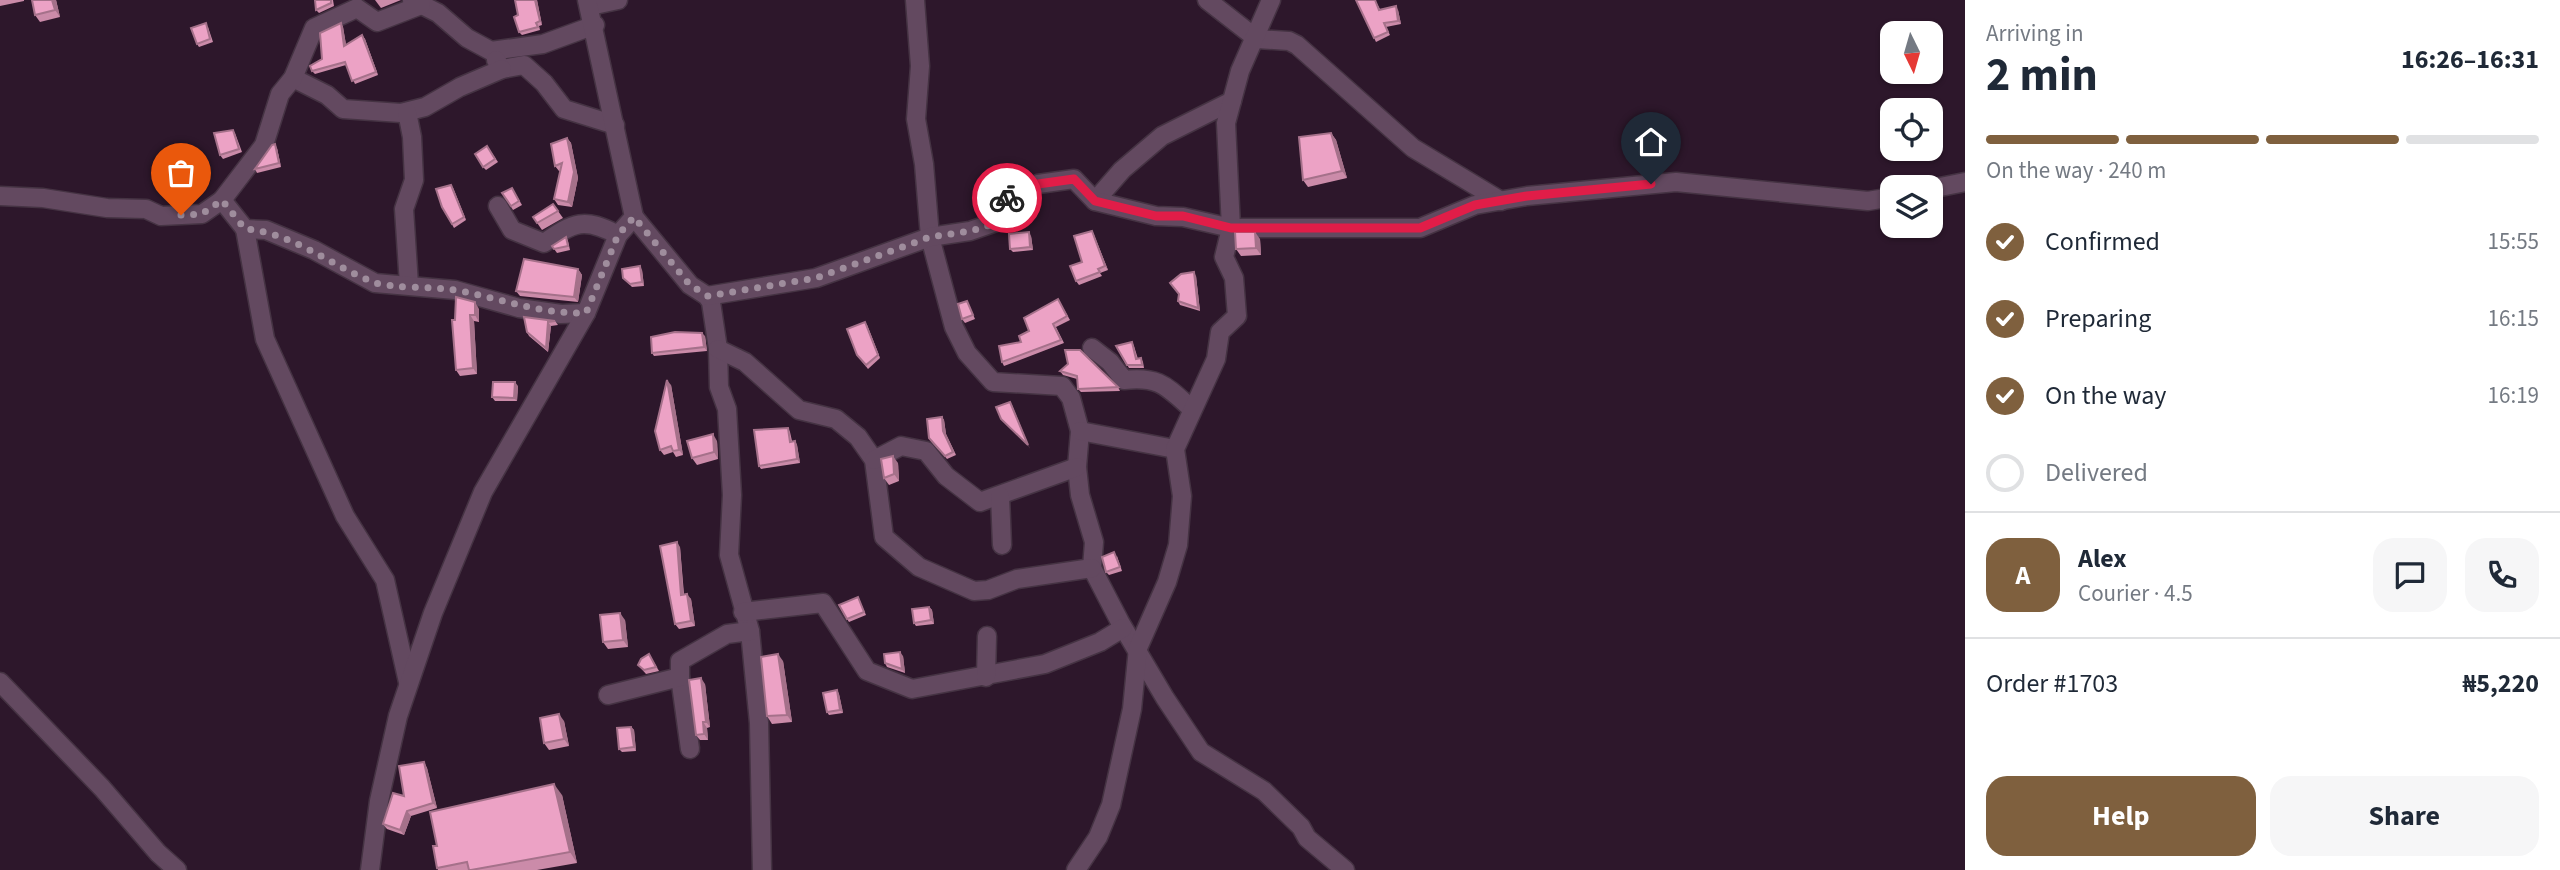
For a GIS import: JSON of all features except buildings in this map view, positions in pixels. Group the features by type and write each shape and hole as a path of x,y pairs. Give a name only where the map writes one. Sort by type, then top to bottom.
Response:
{"street":[{"path":"618,0 588,3 595,25 634,217 690,285 708,296 816,278 930,237 971,231 999,222 1006,198 1038,184 1074,179 1095,201 1156,216 1183,216 1231,228 1420,228 1475,205 1676,182 1868,201 1880,199"},
{"path":"915,0 920,66 916,119 925,164 930,237 953,324 967,353 993,382 1062,386 1071,398 1080,431 1077,467 1080,495 1094,542 1092,568 1123,628 1201,752 1264,791 1307,838 1345,870"},
{"path":"1207,0 1256,39 1289,41 1297,45 1413,149 1501,201"},
{"path":"1076,870 1098,837 1111,805 1132,709 1138,648 1167,582 1178,545 1182,496 1175,449 1216,359 1220,332 1237,316 1234,278 1224,257 1231,228 1226,123 1247,51 1256,39 1271,0"},
{"path":"0,196 43,198 107,208 146,209 161,216 202,214 222,200 264,145 280,94 293,78 314,28 357,8 377,22 416,3 438,13 467,38 491,51 502,69"},
{"path":"491,51 543,44 595,25"},
{"path":"293,78 327,95 343,109 407,111 425,107 460,87 502,69 524,65 544,83 564,109 615,125"},
{"path":"1095,201 1122,170 1162,136 1232,101"},
{"path":"407,111 412,137 414,180 404,209 409,285"},
{"path":"1943,187 1965,182"},
{"path":"222,200 245,229 265,339 345,516 385,580 409,684"},
{"path":"498,206 512,230 544,243 571,225 582,223 597,224 618,235"},
{"path":"370,870 379,801 398,716 433,613 483,492 586,313 618,235 634,217"},
{"path":"245,229 266,230 302,245 375,283 455,290 519,308 561,314 586,313"},
{"path":"708,296 718,349 719,387 727,409 732,495 729,555 750,631 760,735 762,870"},
{"path":"1092,348 1110,362 1124,380 1149,377 1166,386 1192,409"},
{"path":"718,349 745,362 799,410 836,419 853,432 874,460 884,537 924,569 974,592 988,590 1017,579 1092,568"},
{"path":"1080,431 1175,449"},
{"path":"874,460 901,446 926,451 946,476 980,502 1077,467"},
{"path":"1000,496 1002,545"},
{"path":"743,612 823,603 867,671 902,687 927,688 1045,664 1100,642 1123,628"},
{"path":"690,749 680,661 727,634 750,631"},
{"path":"986,677 987,636"},
{"path":"608,695 680,677"},
{"path":"0,682 102,788 158,853 177,870"}],"way so far":[{"path":"181,215 202,214 222,200 245,229 266,230 314,250 375,283 455,290 519,308 561,314 586,313 618,235 634,217 690,285 708,296 816,278 930,237 971,231 999,222 1007,198"}],"route":[{"path":"1007,198 1038,184 1074,179 1095,201 1156,216 1183,216 1231,228 1373,226 1413,229 1475,205 1527,196 1651,184"}]}
